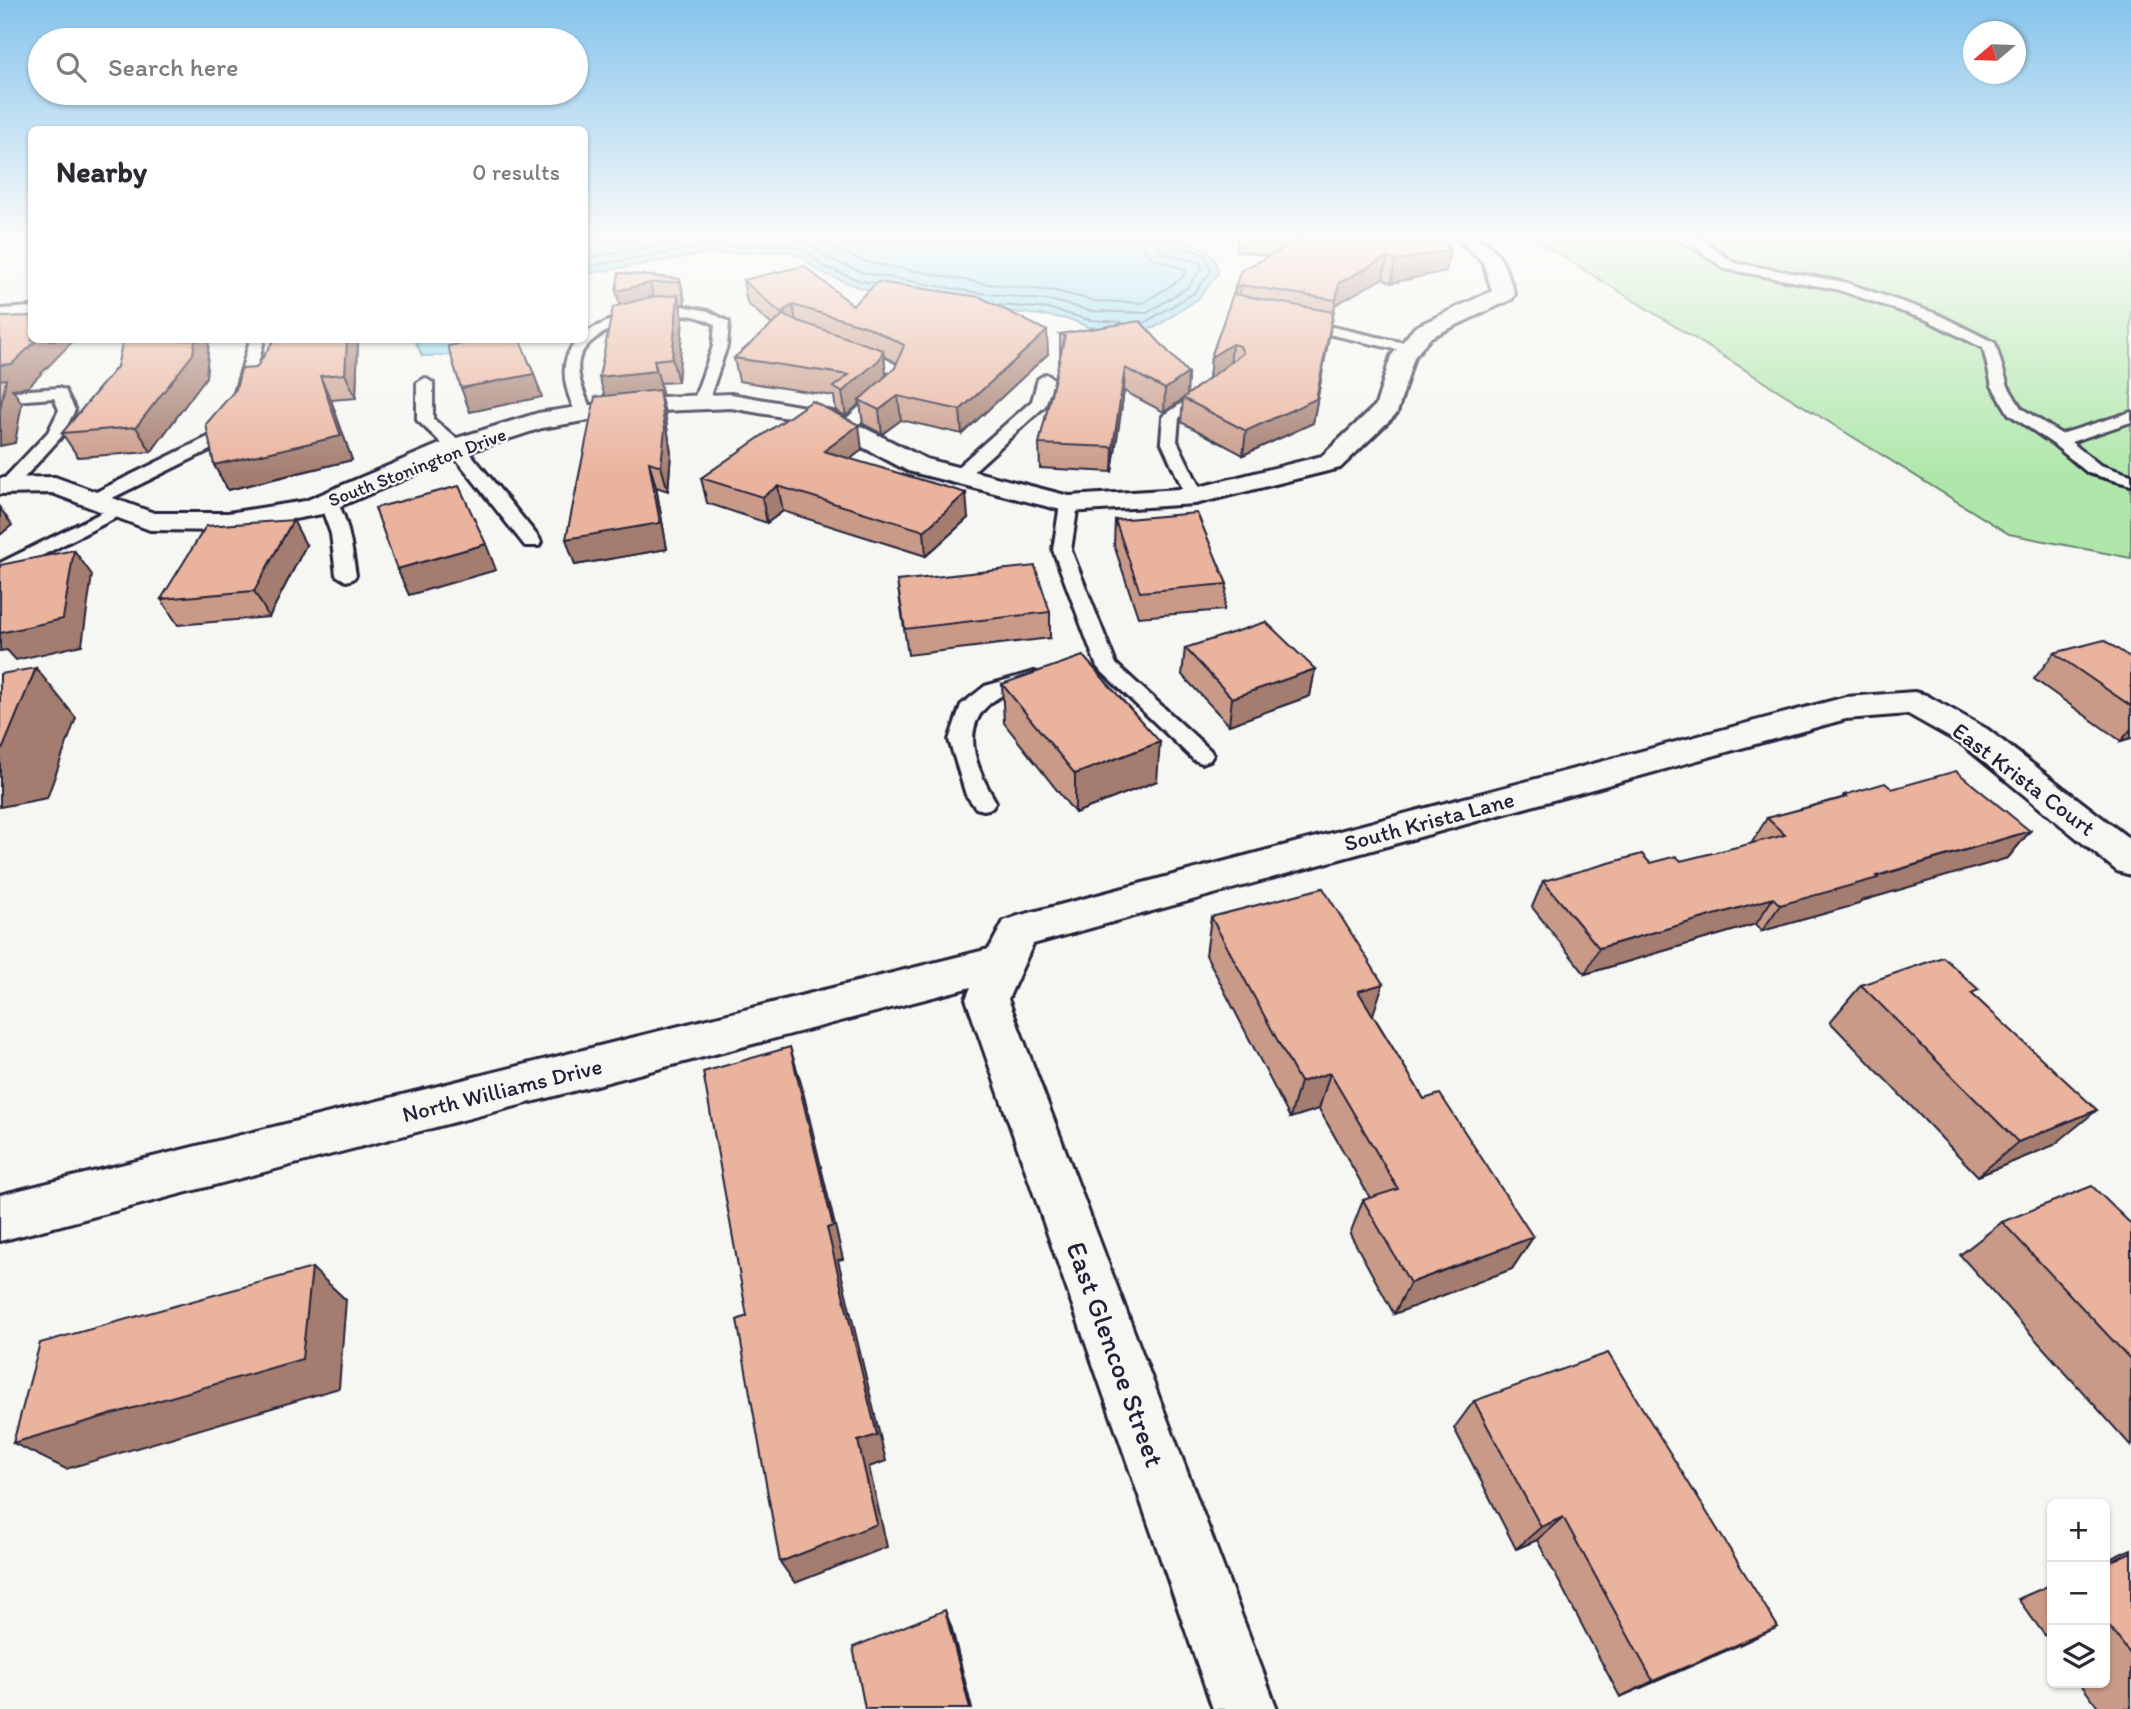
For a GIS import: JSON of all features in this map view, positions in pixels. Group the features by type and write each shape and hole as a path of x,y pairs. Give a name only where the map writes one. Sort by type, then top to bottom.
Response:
{"street":[{"name":"South Stonington Drive","path":"4,486 55,485 150,522 228,522 312,508 456,447 538,421 638,405 731,401 824,417 917,465 1069,504 1195,496 1331,462 1388,408 1403,356 1409,348 1423,332 1458,316"},
{"name":"East Krista Court","path":"1914,704 1975,737 2131,861"},
{"name":"South Krista Lane","path":"996,981 1018,932 1846,708 1914,704"},
{"name":"North Williams Drive","path":"0,1218 996,981"},
{"name":"East Glencoe Street","path":"996,981 1245,1709"}],"lane":[{"path":"588,337 600,329 636,316"},
{"path":"701,402 720,346 722,322 706,316"},
{"path":"1928,316 1990,346 2000,386 2015,411 2059,440 2094,469 2131,480"},
{"path":"1288,322 1338,330 1409,348"},
{"path":"94,500 216,440 238,411 256,343"},
{"path":"580,343 572,361 575,386 584,413"},
{"path":"839,350 881,362 897,370 891,387 845,428"},
{"path":"959,475 1040,403 1046,379"},
{"path":"1195,496 1169,441 1171,416 1221,381"},
{"path":"425,383 425,420 456,447 532,542"},
{"path":"0,397 59,393 67,410 55,434 4,486"},
{"path":"2059,440 2131,417"},
{"path":"328,501 340,534 345,576"},
{"path":"1069,504 1062,550 1107,667 1202,755"},
{"path":"0,571 119,509"},
{"path":"1083,671 1107,667"},
{"path":"984,802 974,789 960,740 969,710 993,691 1022,680 1058,675"}],"green space":[{"path":"1658,316 2131,316 2131,558 2009,534"}],"water":[{"path":"1048,316 1172,316 1154,328 1142,330 1088,327 1072,320"},
{"path":"416,343 495,343 453,355 422,356"}],"building":[{"path":"28,316 28,343 34,343 12,364 0,365 0,317"},
{"path":"611,316 676,316 672,358 654,360 656,371 599,377"},
{"path":"782,316 883,350 879,360 842,392 833,387 849,375 734,358"},
{"path":"830,316 1017,316 1047,331 960,410 898,396 879,410 859,400 895,368 904,345 868,327"},
{"path":"1225,316 1332,316 1316,399 1246,431 1183,398 1243,353 1240,346 1232,344 1211,357"},
{"path":"1140,321 1188,373 1165,389 1125,368 1113,447 1039,444 1065,336 1060,334"},
{"path":"122,343 195,343 193,354 136,427 62,433 117,367"},
{"path":"272,343 347,343 345,374 320,376 341,436 214,465 206,424 236,389 241,369 256,368"},
{"path":"464,343 521,343 534,374 461,388 448,346"},
{"path":"6,379 0,410 0,380"},
{"path":"659,390 665,429 661,466 649,462 660,523 566,539 595,397"},
{"path":"812,401 859,425 824,451 966,493 924,531 778,486 762,497 701,478"},
{"path":"459,486 486,544 397,569 375,508"},
{"path":"1197,513 1227,584 1140,592 1115,520"},
{"path":"293,520 254,591 161,599 206,526"},
{"path":"74,550 63,619 0,633 0,565"},
{"path":"1035,566 1050,612 905,629 897,581"},
{"path":"1266,622 1315,669 1232,698 1185,648"},
{"path":"2104,640 2131,658 2131,706 2054,653"},
{"path":"1083,656 1160,742 1075,774 1002,684"},
{"path":"36,668 3,748 0,749 0,674"},
{"path":"1956,771 2030,831 1780,905 1773,898 1599,948 1543,881 1642,854 1650,863 1676,856 1681,861 1785,835 1767,818 1847,797 1844,795 1885,783 1892,789"},
{"path":"1323,888 1383,984 1358,991 1424,1099 1440,1094 1533,1237 1410,1283 1363,1200 1398,1189 1330,1073 1300,1082 1211,917"},
{"path":"1943,957 1979,990 1971,993 2097,1110 2018,1142 1861,985"},
{"path":"790,1047 833,1226 827,1228 877,1435 858,1441 877,1524 780,1562 737,1320 747,1316 703,1072"},
{"path":"2092,1186 2131,1224 2131,1360 2002,1222"},
{"path":"312,1268 302,1359 13,1443 40,1343"},
{"path":"1608,1353 1778,1627 1653,1681 1563,1517 1541,1527 1474,1401"},
{"path":"2131,1552 2131,1655 2110,1628 2110,1562"},
{"path":"945,1610 970,1709 865,1709 853,1647"}]}
